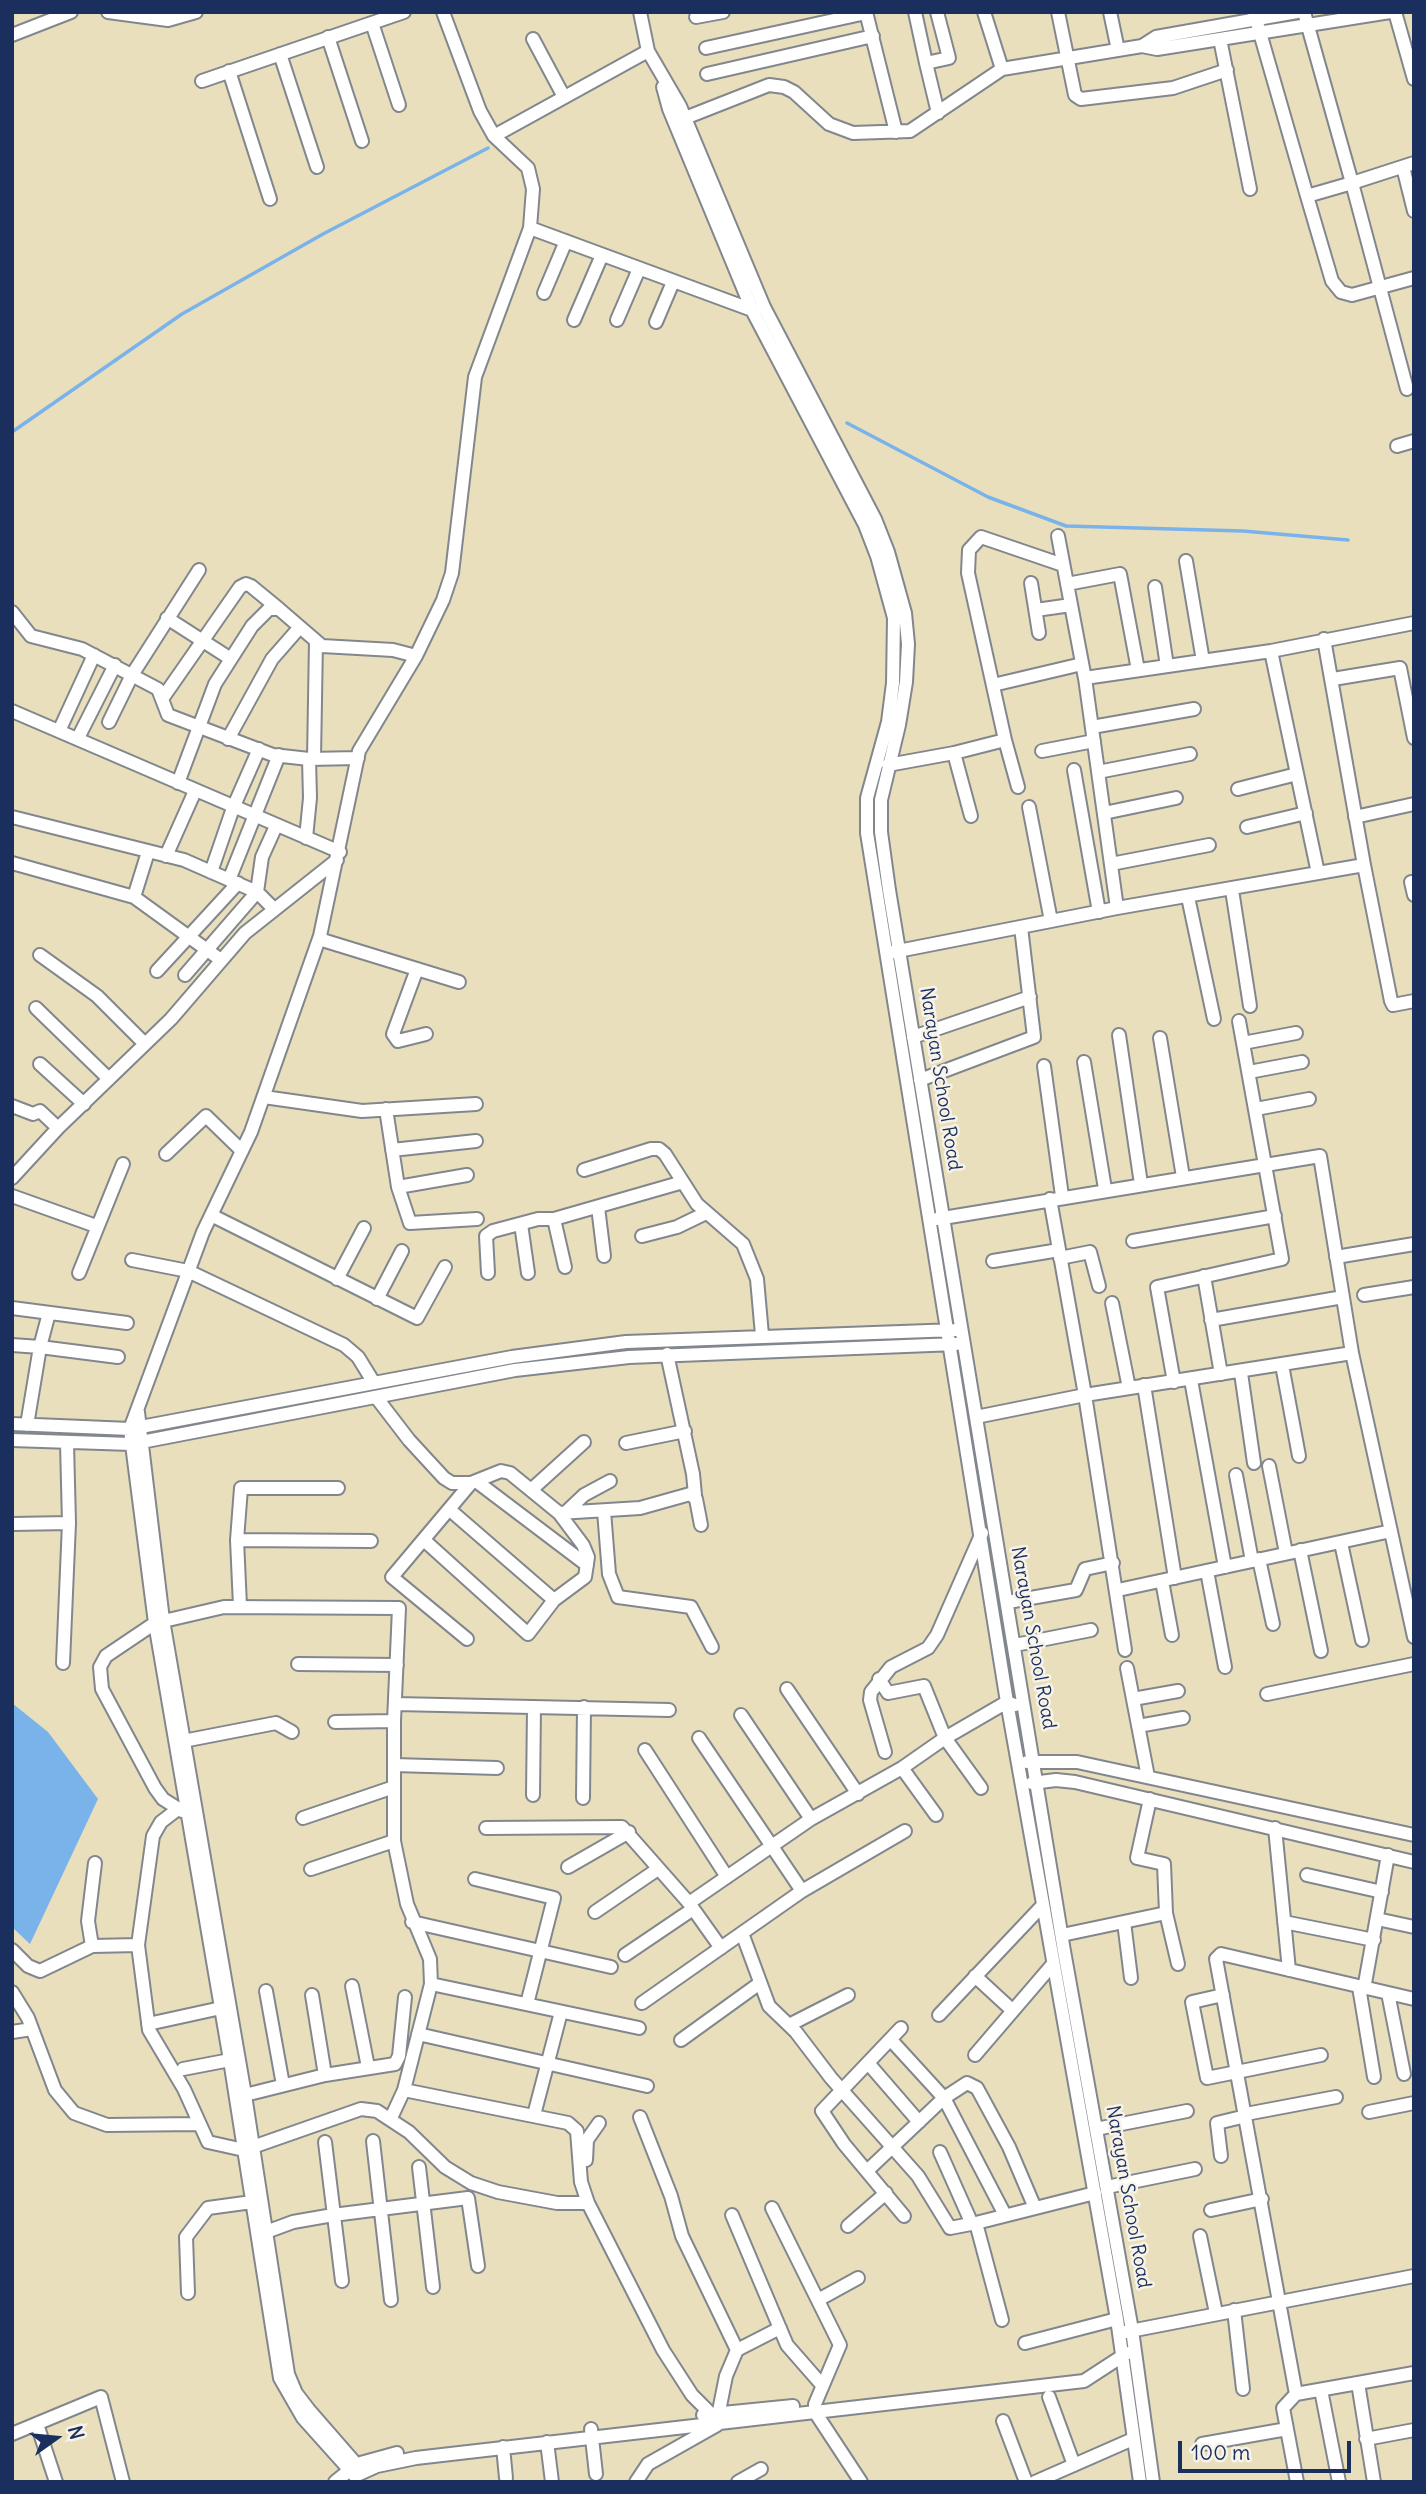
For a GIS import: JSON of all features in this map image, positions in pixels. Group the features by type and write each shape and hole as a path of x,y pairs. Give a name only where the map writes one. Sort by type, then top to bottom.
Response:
{"street":[{"path":"12,34 71,12"},
{"path":"108,12 167,16 196,12"},
{"path":"202,81 404,12"},
{"path":"354,2473 303,2418 289,2400 280,2378 252,2202 245,2095 159,1621 135,1428 138,1408 188,1271 264,1097 319,939 358,758 416,656 443,600 452,573 475,377 530,228 533,189 528,168 494,136 480,111 443,12"},
{"path":"640,12 648,51 685,118 759,309"},
{"path":"696,17 723,12"},
{"path":"915,12 938,113"},
{"path":"926,64 948,58 937,12"},
{"path":"984,12 1002,69"},
{"path":"1058,12 1075,95 1081,99 1173,88 1227,70"},
{"path":"1110,12 1118,50"},
{"path":"1142,47 1156,37 1255,16 1297,12"},
{"path":"1304,12 1407,389"},
{"path":"685,118 769,85 794,92 830,124 853,133 910,131 1002,69 1118,50 1142,47 1157,49 1393,12 1414,79"},
{"path":"706,48 866,13 895,132"},
{"path":"1255,16 1329,272 1336,286 1352,295 1414,278"},
{"path":"372,23 399,105"},
{"path":"707,74 873,36"},
{"path":"328,37 362,141"},
{"path":"533,39 564,97"},
{"path":"1220,39 1251,189"},
{"path":"494,136 648,51"},
{"path":"280,54 317,167"},
{"path":"229,71 270,199"},
{"path":"659,73 669,109 759,309 865,525 894,618 893,683 888,722 867,798 867,833 893,952 936,1219 1105,1189 1320,1156 1352,1353 1414,1635"},
{"path":"1307,196 1408,165 1414,211"},
{"path":"530,228 673,282 759,309"},
{"path":"544,293 566,241"},
{"path":"574,320 602,255"},
{"path":"617,320 639,269"},
{"path":"656,322 673,282"},
{"name":"Narayan School Road","path":"759,309 861,489 888,552 897,583 908,644 900,725 881,800 893,952 913,1037 936,1219 957,1344 976,1417 1008,1602 1096,2129 1101,2190 1132,2330 1128,2353 1153,2482"},
{"path":"1398,446 1414,441"},
{"path":"1058,536 1086,684"},
{"path":"1018,787 968,573 969,550 981,537 1063,565"},
{"path":"1186,561 1203,660"},
{"path":"109,722 132,675 200,570"},
{"path":"1067,584 1120,574 1138,670"},
{"path":"1031,583 1039,633"},
{"path":"162,699 201,640 240,587 246,584 316,641 329,648 393,650 416,656"},
{"path":"1155,587 1167,666"},
{"path":"1036,610 1071,605"},
{"path":"178,783 215,684 252,625 269,609 279,609"},
{"path":"13,617 31,636 94,655 158,689 168,715 279,755 312,759 358,758"},
{"path":"167,618 231,659"},
{"path":"1117,908 1085,678 1271,651 1414,623"},
{"path":"228,738 272,659 300,626"},
{"path":"1325,639 1355,817 1391,1002 1393,1005 1414,1001"},
{"path":"306,838 316,641"},
{"path":"1271,651 1318,873"},
{"path":"59,731 94,655"},
{"path":"993,685 1082,664"},
{"path":"78,738 115,665"},
{"path":"1333,679 1400,668 1414,738"},
{"path":"1042,751 1093,734 1194,709"},
{"path":"12,711 306,838 338,856"},
{"path":"888,765 1005,740"},
{"path":"211,872 233,807 259,750"},
{"path":"954,753 971,816"},
{"path":"1098,772 1190,754"},
{"path":"157,971 190,937 234,882 254,816 279,755"},
{"path":"1074,771 1099,912"},
{"path":"1238,789 1297,774"},
{"path":"166,856 195,791"},
{"path":"867,798 881,800"},
{"path":"1104,813 1177,798"},
{"path":"1355,817 1414,804"},
{"path":"1028,807 1051,921"},
{"path":"1247,827 1306,813"},
{"path":"12,817 166,856 257,892 273,908"},
{"path":"185,975 257,892 262,857 276,826"},
{"path":"1111,864 1209,845"},
{"path":"134,897 148,852"},
{"path":"12,1178 58,1128 145,1044 245,933 338,856"},
{"path":"12,863 134,897 222,960"},
{"path":"893,952 1117,908 1232,891 1364,865"},
{"path":"1232,891 1251,1006"},
{"path":"1188,897 1214,1019"},
{"path":"920,1080 1031,1040 1035,1035 1021,927"},
{"path":"319,939 459,982"},
{"path":"40,954 97,996 145,1044"},
{"path":"417,969 393,1034 398,1041 426,1034"},
{"path":"913,1037 1030,997"},
{"path":"36,1008 109,1079"},
{"path":"1174,1382 1157,1287 1282,1259 1240,1021"},
{"path":"1243,1042 1296,1033"},
{"path":"1119,1035 1141,1184"},
{"path":"1160,1038 1183,1177"},
{"path":"1084,1062 1105,1189"},
{"path":"1248,1072 1302,1062"},
{"path":"40,1064 84,1104"},
{"path":"1044,1066 1060,1254 1118,1590 1125,1650"},
{"path":"264,1097 362,1111 476,1104"},
{"path":"1256,1109 1309,1099"},
{"path":"12,1106 33,1114 40,1111 58,1128"},
{"path":"386,1109 398,1187 408,1221 412,1224 477,1219"},
{"path":"166,1154 206,1116 242,1151"},
{"path":"392,1150 476,1140"},
{"path":"584,1170 659,1149 706,1213 743,1244 752,1259 757,1279 762,1335"},
{"path":"79,1273 122,1164"},
{"path":"398,1187 467,1175"},
{"path":"488,1273 486,1236 493,1231 554,1219 683,1182"},
{"path":"12,1196 96,1226"},
{"path":"598,1207 604,1256"},
{"path":"642,1236 677,1227 706,1213"},
{"path":"211,1215 417,1318 445,1267"},
{"path":"1133,1241 1275,1216"},
{"path":"554,1219 565,1267"},
{"path":"521,1224 528,1273"},
{"path":"337,1279 364,1228"},
{"path":"1336,1257 1414,1244"},
{"path":"377,1299 402,1251"},
{"path":"993,1261 1090,1252 1099,1286"},
{"path":"132,1260 188,1271 344,1345 358,1357 374,1383"},
{"path":"1204,1276 1221,1374"},
{"path":"1364,1295 1414,1287"},
{"path":"1211,1320 1343,1297"},
{"path":"1112,1303 1129,1388"},
{"path":"12,1308 127,1323"},
{"path":"27,1425 40,1347 49,1313"},
{"path":"12,1424 135,1428 512,1357 626,1342 955,1330"},
{"path":"12,1440 136,1443 515,1370 667,1354 957,1344 1007,1702 1020,1763 1053,1964 1101,2190 1119,2333 1128,2353 1133,2440 1140,2482"},
{"path":"12,1345 118,1357"},
{"path":"976,1417 1085,1395 1241,1373 1352,1353"},
{"path":"667,1354 685,1431 701,1525"},
{"path":"1282,1365 1299,1456"},
{"path":"1241,1373 1254,1463"},
{"path":"1191,1380 1225,1567"},
{"path":"1144,1385 1168,1579 1172,1635"},
{"path":"376,1397 443,1478 452,1483 474,1482 501,1472 510,1473 562,1513 583,1545 587,1565 585,1577 554,1600 528,1634 425,1541"},
{"path":"626,1443 685,1431"},
{"path":"531,1490 584,1442"},
{"path":"63,1663 69,1523 68,1443"},
{"path":"1269,1466 1286,1553"},
{"path":"1236,1475 1273,1624"},
{"path":"562,1513 610,1481"},
{"path":"467,1639 392,1577 474,1482"},
{"path":"474,1482 587,1565"},
{"path":"240,1606 237,1540 241,1488 338,1488"},
{"path":"562,1513 649,1506 695,1495"},
{"path":"450,1510 554,1600"},
{"path":"604,1511 609,1574 618,1597 691,1607 712,1647"},
{"path":"12,1524 69,1523"},
{"path":"1118,1590 1391,1531"},
{"path":"885,1752 870,1700 871,1692 891,1667 928,1648 937,1635 982,1532"},
{"path":"237,1540 372,1541"},
{"path":"1341,1543 1362,1640"},
{"path":"1300,1550 1321,1651"},
{"path":"1008,1602 1076,1591 1083,1570 1113,1563"},
{"path":"1207,1571 1225,1667"},
{"path":"182,1811 163,1799 155,1788 99,1679 100,1667 106,1656 159,1621 240,1606 399,1608 394,1721 395,1860 412,1922 430,1959 430,1984 404,2090 391,2118"},
{"path":"1015,1645 1091,1630"},
{"path":"298,1664 397,1665"},
{"path":"1267,1694 1414,1664"},
{"path":"1127,1668 1148,1777"},
{"path":"879,1679 888,1693 924,1686 945,1738 981,1788"},
{"path":"787,1689 858,1794"},
{"path":"1133,1699 1178,1691"},
{"path":"1007,1702 1025,1709"},
{"path":"625,1955 727,1877 811,1819 902,1768 945,1738 1007,1702"},
{"path":"396,1704 669,1710"},
{"path":"533,1795 534,1707"},
{"path":"583,1798 584,1707"},
{"path":"741,1716 811,1819"},
{"path":"1138,1726 1183,1717"},
{"path":"335,1722 394,1721"},
{"path":"179,1741 276,1723 292,1732"},
{"path":"699,1738 802,1891"},
{"path":"179,1741 182,1811 266,2232 292,2384 354,2473"},
{"path":"645,1750 727,1877"},
{"path":"1020,1763 1077,1762 1414,1835"},
{"path":"394,1765 497,1768"},
{"path":"902,1768 936,1815"},
{"path":"1023,1784 1075,1782 1414,1862"},
{"path":"303,1818 394,1787"},
{"path":"1150,1799 1137,1858 1164,1864 1166,1913 1178,1964"},
{"path":"182,1811 161,1822 153,1836 138,1945 148,2024 161,2055 184,2089 208,2142 249,2149 361,2109 377,2111 391,2118 445,2167 471,2182 498,2192 557,2203 588,2203"},
{"path":"486,1828 621,1827 629,1832 691,1906 721,1948"},
{"path":"1275,1828 1289,1970"},
{"path":"642,2003 802,1891 905,1831"},
{"path":"568,1867 629,1832"},
{"path":"311,1869 394,1841"},
{"path":"1374,2077 1362,1988 1374,1940 1388,1855"},
{"path":"92,1946 88,1921 95,1863"},
{"path":"595,1912 659,1869"},
{"path":"1307,1875 1382,1892"},
{"path":"475,1879 554,1898 527,2004"},
{"path":"939,2015 1042,1906"},
{"path":"1062,1934 1166,1913"},
{"path":"1377,1919 1414,1927"},
{"path":"412,1922 611,1967"},
{"path":"1124,1922 1131,1978"},
{"path":"1284,1922 1374,1940"},
{"path":"742,1933 769,2006 789,2025 918,2176 950,2228 1195,2169"},
{"path":"12,1950 28,1966 40,1971 92,1946 138,1945"},
{"path":"1296,2394 1218,1955 1414,1999"},
{"path":"975,2055 1053,1964"},
{"path":"975,1976 1013,2011"},
{"path":"681,2040 760,1983"},
{"path":"430,1984 639,2028"},
{"path":"352,1986 368,2067"},
{"path":"266,1991 283,2085"},
{"path":"12,1992 32,2029 55,2090 74,2113 107,2125 198,2124"},
{"path":"1388,1993 1404,2074"},
{"path":"312,1995 325,2075"},
{"path":"789,2025 848,1995"},
{"path":"1223,1995 1192,2002 1207,2078 1321,2055"},
{"path":"245,2095 325,2075 395,2064 399,2056 405,1997"},
{"path":"148,2024 221,2008"},
{"path":"534,2115 561,2012"},
{"path":"901,2028 822,2111 844,2144 904,2216"},
{"path":"12,2032 32,2029"},
{"path":"418,2034 647,2086"},
{"path":"891,2040 944,2098 1005,2216"},
{"path":"183,2069 230,2060"},
{"path":"868,2063 919,2122"},
{"path":"868,2170 944,2098 967,2083 977,2088 1009,2147 1035,2208"},
{"path":"404,2090 562,2120 577,2131 581,2182 588,2203 663,2350 692,2395 717,2418"},
{"path":"1221,2156 1217,2123 1336,2097"},
{"path":"1369,2112 1414,2103"},
{"path":"1096,2129 1187,2111"},
{"path":"640,2118 671,2196 682,2236 737,2350"},
{"path":"588,2203 586,2151 591,2133 599,2123"},
{"path":"373,2141 391,2300"},
{"path":"325,2142 342,2281"},
{"path":"940,2152 974,2223 1002,2319"},
{"path":"419,2167 433,2287"},
{"path":"848,2225 886,2193"},
{"path":"266,2232 293,2222 333,2215 468,2197 478,2266"},
{"path":"1211,2210 1262,2199"},
{"path":"188,2293 186,2237 208,2208 252,2202"},
{"path":"772,2208 840,2345 815,2408 861,2482"},
{"path":"732,2215 787,2345 822,2385"},
{"path":"1200,2236 1216,2313"},
{"path":"1119,2333 1414,2276"},
{"path":"818,2300 858,2278"},
{"path":"1234,2310 1243,2389"},
{"path":"1025,2343 1117,2319"},
{"path":"717,2418 726,2376 737,2350 780,2328"},
{"path":"335,2482 415,2449 592,2433 1002,2387 1106,2369 1128,2353"},
{"path":"1297,2482 1283,2408 1296,2394 1414,2373"},
{"path":"1358,2383 1374,2482"},
{"path":"1321,2390 1339,2482"},
{"path":"12,2434 101,2397 123,2482"},
{"path":"1049,2397 1074,2465"},
{"path":"636,2482 648,2464 717,2418 737,2411 815,2408"},
{"path":"1003,2421 1026,2482"},
{"path":"37,2424 56,2482"},
{"path":"1202,2444 1287,2429"},
{"path":"1366,2439 1414,2430"},
{"path":"354,2473 416,2458 547,2442 592,2433"},
{"path":"592,2433 596,2474"},
{"path":"1035,2482 1133,2440"},
{"path":"547,2442 552,2482"},
{"path":"503,2447 506,2478"},
{"path":"738,2482 761,2469"}],"water":[{"path":"12,1703 48,1732 98,1799 30,1944 12,1927"}],"waterway":[{"path":"12,432 182,314 323,234 488,148"},
{"path":"847,423 988,497 1066,526 1243,531 1348,540"}]}
